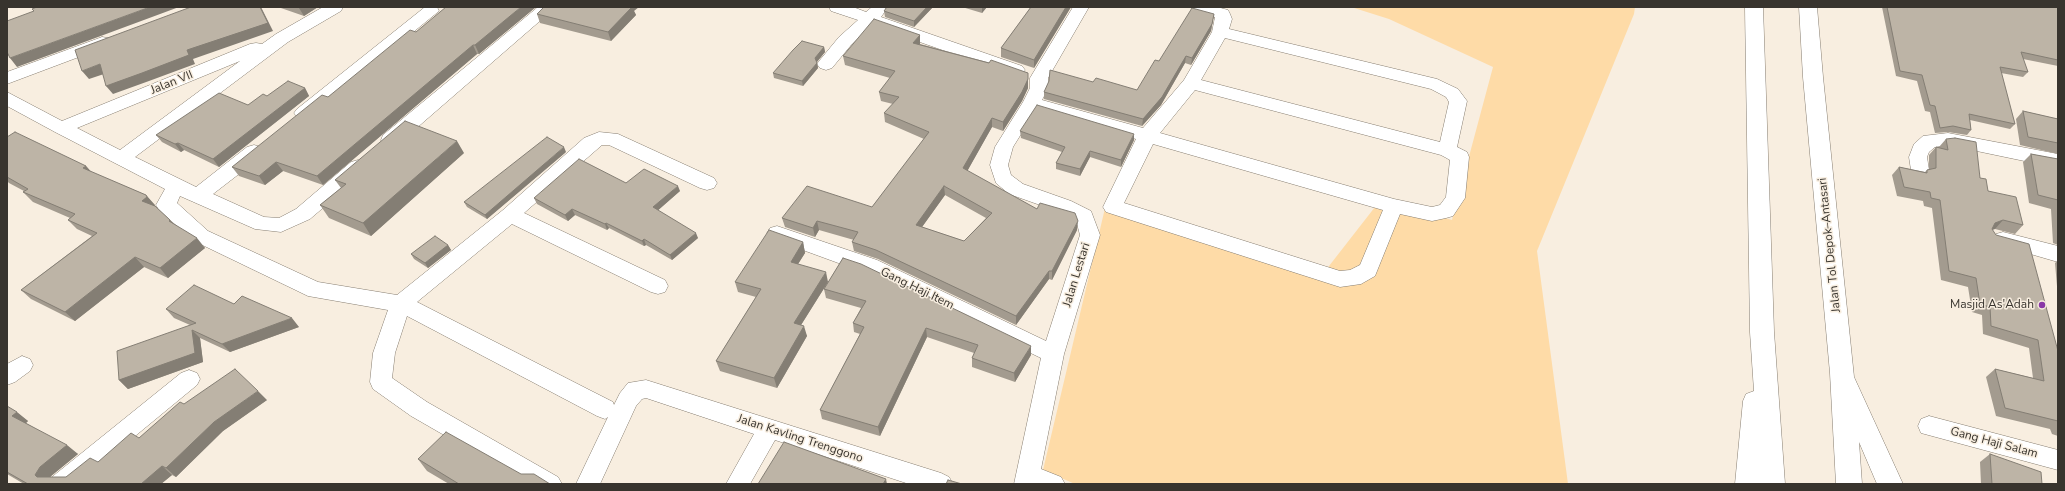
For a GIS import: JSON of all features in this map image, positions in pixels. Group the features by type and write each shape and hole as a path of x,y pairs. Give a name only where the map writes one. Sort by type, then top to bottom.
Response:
{"highway":[{"path":"1754,7 1762,332 1772,484"},
{"name":"Jalan Tol Depok–Antasari","path":"1808,7 1813,77 1842,373 1849,484"},
{"path":"1748,484 1762,332"},
{"path":"1842,373 1890,484"}],"street":[{"name":"Jalan VII","path":"122,158 282,38 335,7"},
{"path":"7,98 62,128 176,186 262,224 281,225 303,214 548,7"},
{"path":"837,7 876,12 1039,78"},
{"name":"Jalan Lestari","path":"1028,480 1053,354 1090,235 1084,216 1064,206 1016,189 1004,178 1000,165 1004,147 1032,103 1039,88 1039,78 1081,7"},
{"path":"1200,7 1222,14 1224,19 1220,32 1191,83 1147,136 1113,207 1340,280 1354,278 1368,270 1394,206"},
{"path":"291,122 431,11"},
{"path":"826,64 845,41 876,12"},
{"path":"1220,32 1442,88 1452,93 1458,101 1447,150"},
{"path":"7,78 117,37"},
{"name":"Jalan VII","path":"62,128 282,38"},
{"path":"1032,103 1394,206 1432,214 1446,211 1455,198 1460,157 1447,150 1191,83"},
{"path":"550,484 419,409 381,382 384,353 401,304 510,215 591,143 599,138 612,140 707,183"},
{"path":"1920,170 1918,157 1921,149 1930,141 1948,139 2058,161"},
{"path":"198,196 267,142"},
{"path":"176,186 166,205 201,236 315,290 401,304 425,315 605,409"},
{"path":"510,215 658,286"},
{"name":"Gang Haji Item","path":"776,233 870,266 1053,354"},
{"path":"1996,237 2058,254"},
{"path":"60,484 189,379"},
{"name":"Jalan Kavling Trenggono","path":"588,484 628,400 636,390 646,389 941,484"},
{"name":"Gang Haji Salam","path":"1929,426 2058,460"},
{"path":"738,484 769,429"},
{"path":"1028,480 1052,484"}],"shaded area":[{"path":"1351,7 1635,7 1634,14 1537,251 1568,484 1075,484 1043,470 1106,204 1322,275 1382,198 1452,220 1493,67 1389,19"}],"building":[{"path":"37,7 150,7 10,58 7,52 7,21 34,11 32,9"},
{"path":"191,7 260,7 268,23 187,50 189,55 106,86 100,64 82,71 75,50"},
{"path":"446,7 521,7 475,45 473,45 317,176 276,162 259,176 232,167 322,95 328,97 410,30 416,32"},
{"path":"544,7 632,7 608,32 537,14"},
{"path":"887,7 927,7 914,21 884,11"},
{"path":"1031,7 1066,7 1034,60 1001,48"},
{"path":"1887,7 2058,7 2058,60 2021,52 2028,72 2000,67 2015,124 1969,114 1971,130 1953,126 1940,128 1935,106 1930,105 1922,75 1900,71"},
{"path":"1192,8 1214,14 1212,24 1192,58 1186,56 1162,97 1143,119 1044,92 1049,81 1050,70 1093,82 1096,78 1137,90 1155,60 1159,61"},
{"path":"874,19 920,35 913,43 989,63 991,60 1028,73 1028,79 1022,92 1003,122 992,118 963,168 1037,209 1040,203 1075,213 1078,221 1052,271 1049,271 1016,316 876,250 852,242 858,232 817,221 813,228 782,218 807,186 872,207 929,132 884,113 899,97 879,92 895,71 843,56","holes":["944,186 992,213 964,241 916,225"]},
{"path":"802,41 824,47 815,58 817,63 802,81 773,73 793,50"},
{"path":"288,81 305,88 213,159 156,135 219,93 248,105 263,94 267,96"},
{"path":"1037,105 1134,134 1121,160 1090,151 1080,169 1056,163 1065,147 1020,131"},
{"path":"2023,111 2058,119 2058,143 2028,137"},
{"path":"405,121 457,141 363,223 320,205 346,184 335,180"},
{"path":"15,132 86,166 83,168 146,195 147,197 142,201 155,206 170,220 169,221 197,238 160,268 135,257 65,312 21,290 97,233 68,220 75,214 23,192 28,189 7,177 7,137"},
{"path":"547,137 564,147 485,215 464,202"},
{"path":"1955,138 1976,142 1980,178 1986,179 1988,191 2016,197 2023,225 2003,220 1995,223 1992,229 1996,235 2029,244 2058,351 2058,421 2005,408 1995,369 2044,381 2038,340 1991,326 1990,307 1980,304 1976,278 1949,271 1940,200 1931,198 1930,192 1904,187 1899,167 1927,173 1927,170 1936,168 1936,147 1948,150 1946,139"},
{"path":"2031,154 2058,159 2058,200 2038,195"},
{"path":"579,159 626,183 644,169 678,186 653,207 696,233 670,255 644,239 642,241 606,223 605,224 572,209 565,215 534,198"},
{"path":"769,230 803,242 791,262 826,272 794,323 804,326 774,378 716,361 761,289 735,282"},
{"path":"435,236 448,245 425,263 411,254"},
{"path":"843,258 861,264 1031,346 1014,373 972,358 978,345 926,328 878,427 820,410 864,327 853,323 866,301 824,289"},
{"path":"194,285 234,304 242,296 292,318 222,344 192,330 195,353 119,380 117,351 196,323 166,309"},
{"path":"235,369 258,391 214,422 166,468 162,466 141,484 28,484 7,472 7,406 17,412 12,416 67,445 40,467 35,475 37,477 66,477 90,458 98,462 131,433 139,438 180,402 184,404"},
{"path":"446,432 521,474 534,474 550,484 459,484 418,459"},
{"path":"784,442 886,479 883,484 758,484"},
{"path":"1990,454 2041,472 2042,484 1992,484"},
{"path":"948,480 962,484 946,484"}],"place":[{"name":"Masjid As'Adah","path":"2042,305"}]}
